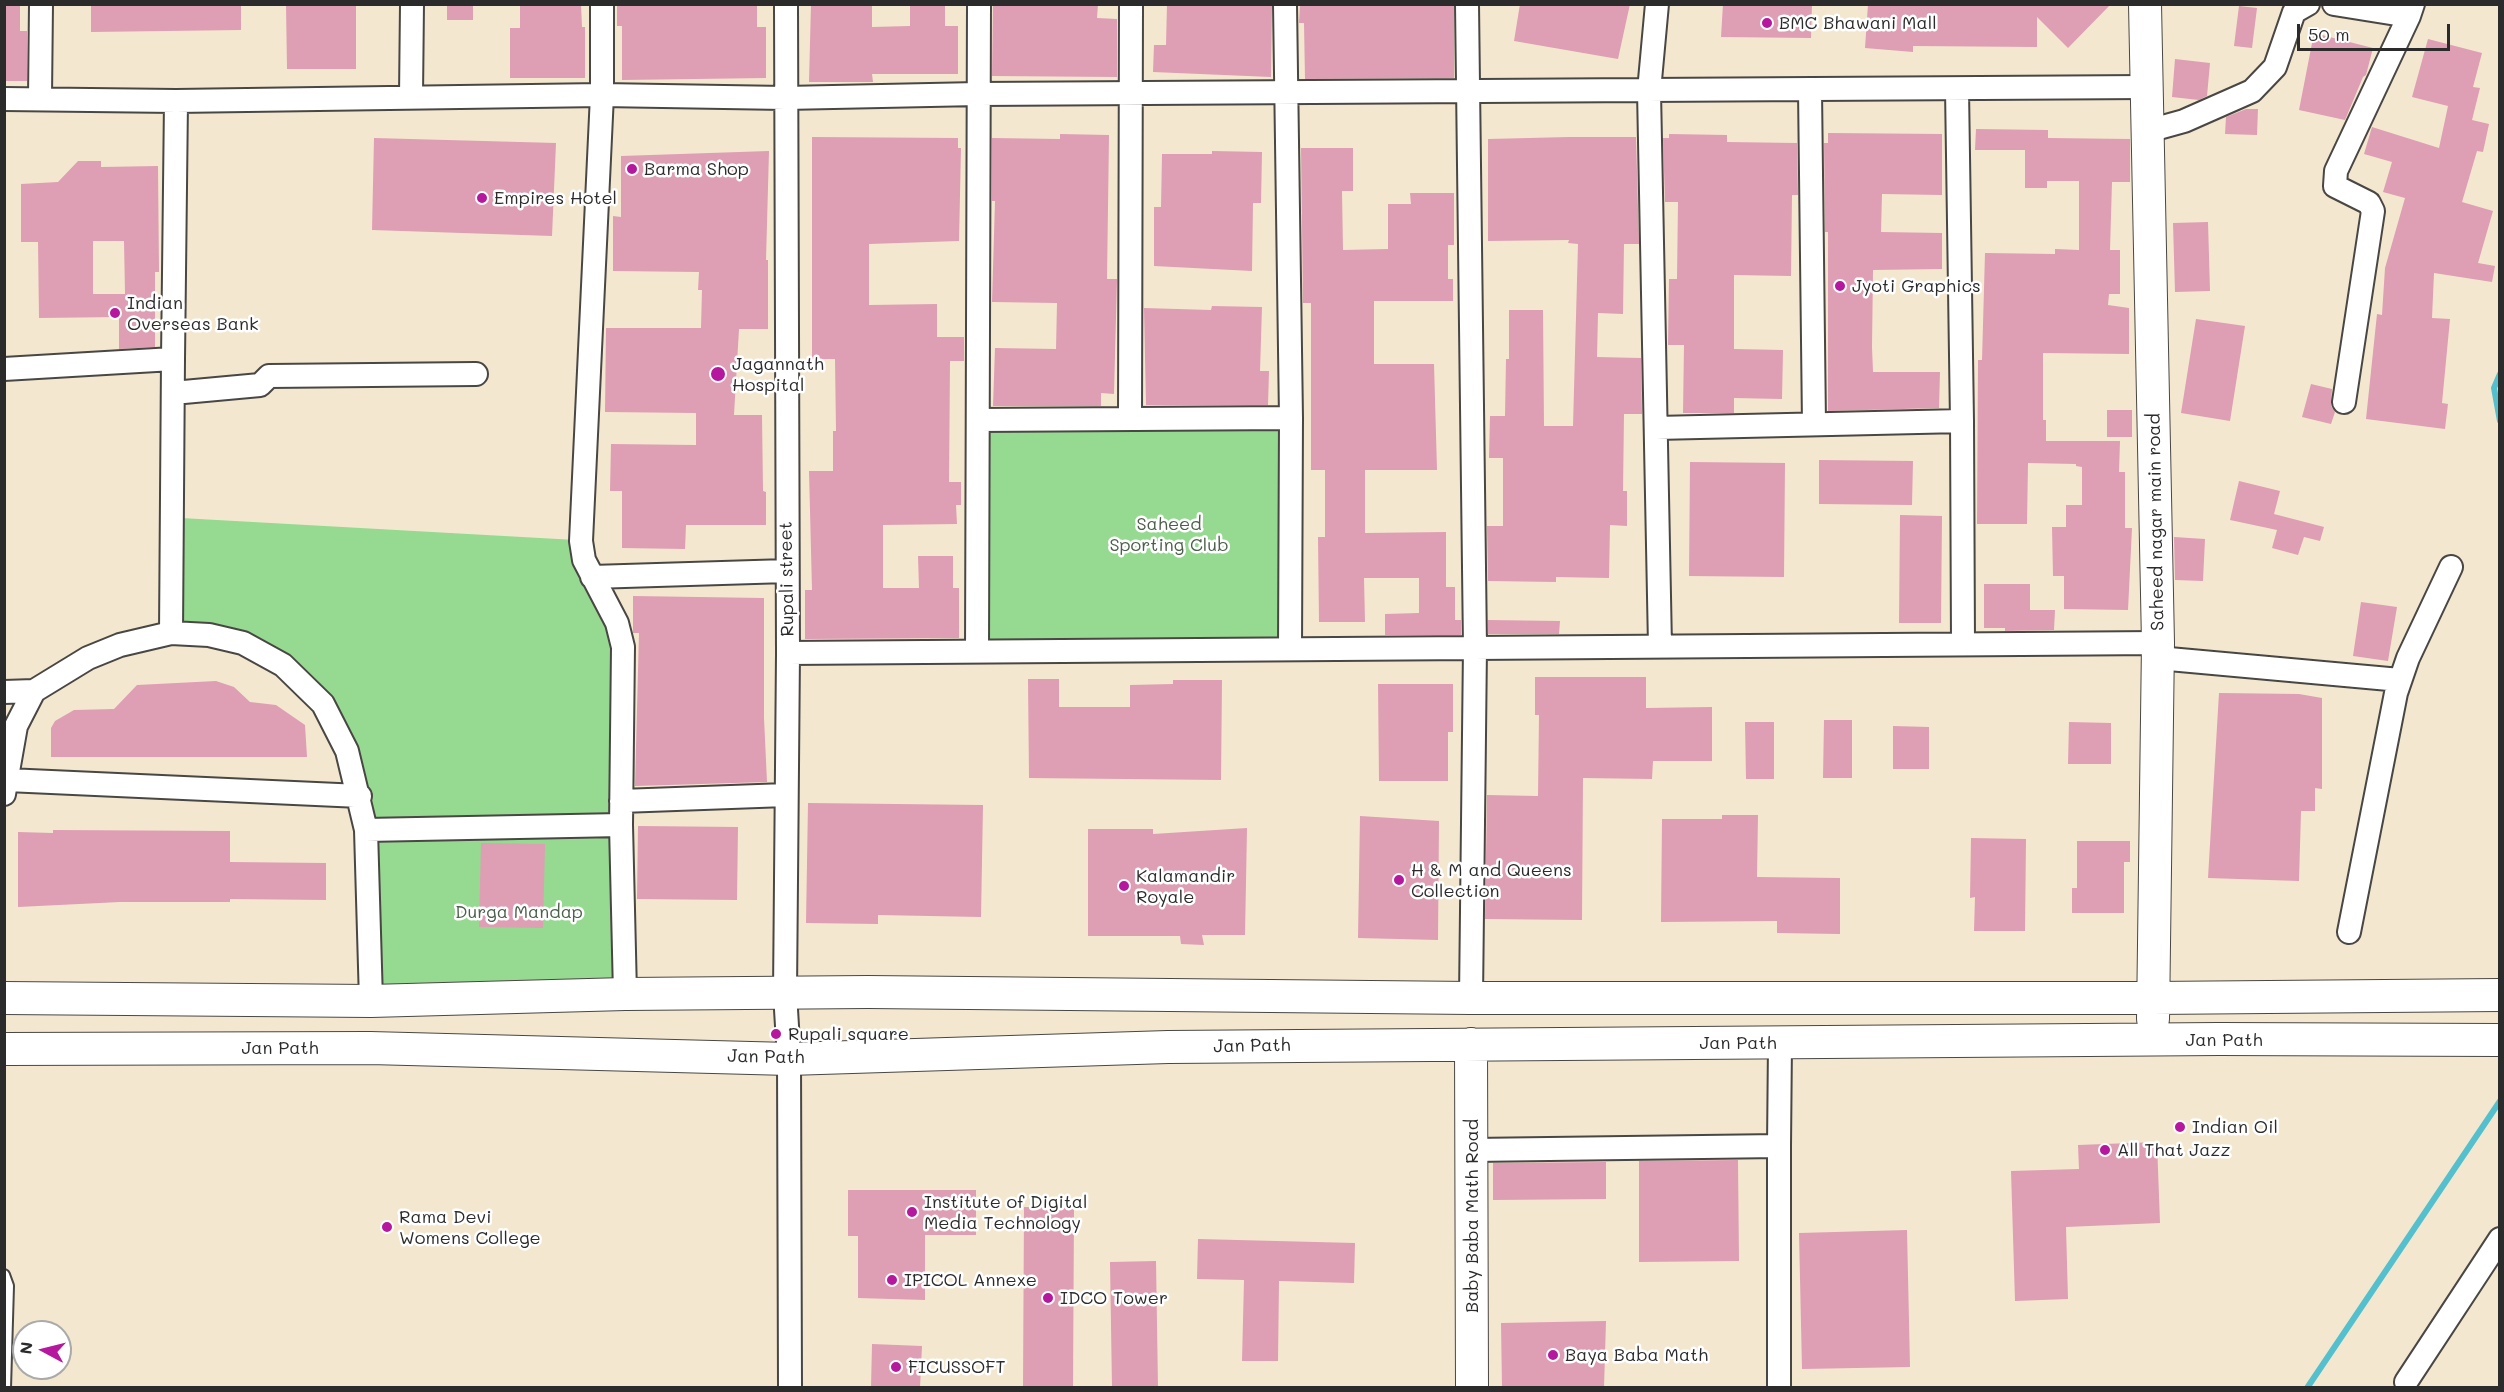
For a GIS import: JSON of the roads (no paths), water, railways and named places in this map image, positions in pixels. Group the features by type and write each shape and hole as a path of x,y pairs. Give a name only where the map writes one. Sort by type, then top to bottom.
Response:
{"main road":[{"name":"Saheed nagar main road","path":"2145,4 2158,650 2153,1041"},
{"path":"4,998 370,1001 625,994 785,993 1472,998 2153,998 2488,995"},
{"name":"Jan Path","path":"4,1049 370,1048 789,1059 1168,1047 2484,1040"},
{"name":"Baby Baba Math Road","path":"1471,1044 1472,1388"}],"street":[{"path":"40,97 41,4"},
{"path":"411,96 412,4"},
{"path":"602,4 602,95 581,541 584,560 617,623 623,647 621,825 625,994"},
{"name":"Rupali street","path":"786,4 788,653 785,993 789,1059 790,1388"},
{"path":"977,651 979,4"},
{"path":"1130,419 1131,4"},
{"path":"1285,4 1291,418 1290,649"},
{"path":"1467,4 1475,647 1472,998"},
{"path":"1658,4 1649,91 1660,646"},
{"path":"2148,131 2184,121 2252,91 2275,68 2295,12 2308,4"},
{"path":"2334,4 2411,10 2336,171 2336,186 2369,203 2373,211 2344,402"},
{"path":"4,99 40,97 176,101 602,95 785,98 978,94 2147,87"},
{"path":"1956,89 1962,421 1963,644"},
{"path":"1810,90 1814,424"},
{"path":"171,633 176,101"},
{"path":"4,369 173,359"},
{"path":"173,393 260,385 269,376 476,374"},
{"path":"978,420 1291,418"},
{"path":"1656,428 1962,421"},
{"path":"2349,932 2385,739 2400,680 2421,628 2451,567"},
{"path":"592,578 787,571"},
{"path":"4,692 33,691 88,658 120,645 171,633 209,635 243,643 283,665 323,704 347,751 360,796 366,830 370,1001"},
{"path":"788,653 1963,644 2158,650 2400,680"},
{"path":"33,691 16,726 6,787 360,796"},
{"path":"621,801 786,795"},
{"path":"366,830 621,825"},
{"path":"1779,1388 1780,1043"},
{"path":"1472,1150 1779,1146"},
{"path":"2406,1382 2499,1239"}],"lane":[{"path":"4,1275 8,1286 6,1388"}],"waterway":[{"path":"2500,374 2494,388 2500,421"},
{"path":"2307,1388 2500,1101"}],"place":[{"name":"BMC Bhawani Mall","path":"1767,23"},
{"name":"Barma Shop","path":"632,169"},
{"name":"Empires Hotel","path":"482,198"},
{"name":"Jyoti Graphics","path":"1840,286"},
{"name":"Indian Overseas Bank","path":"115,313"},
{"name":"Jagannath Hospital","path":"718,374"},
{"name":"H & M and Queens Collection","path":"1399,880"},
{"name":"Kalamandir Royale","path":"1124,886"},
{"name":"Rupali square","path":"776,1034"},
{"name":"Indian Oil","path":"2180,1127"},
{"name":"All That Jazz","path":"2105,1150"},
{"name":"Institute of Digital Media Technology","path":"912,1212"},
{"name":"Rama Devi Womens College","path":"387,1227"},
{"name":"IPICOL Annexe","path":"892,1280"},
{"name":"IDCO Tower","path":"1048,1298"},
{"name":"Baya Baba Math","path":"1553,1355"},
{"name":"FICUSSOFT","path":"896,1367"}],"park label":[{"name":"Saheed Sporting Club","path":"1169,534"},
{"name":"Durga Mandap","path":"519,912"}]}
